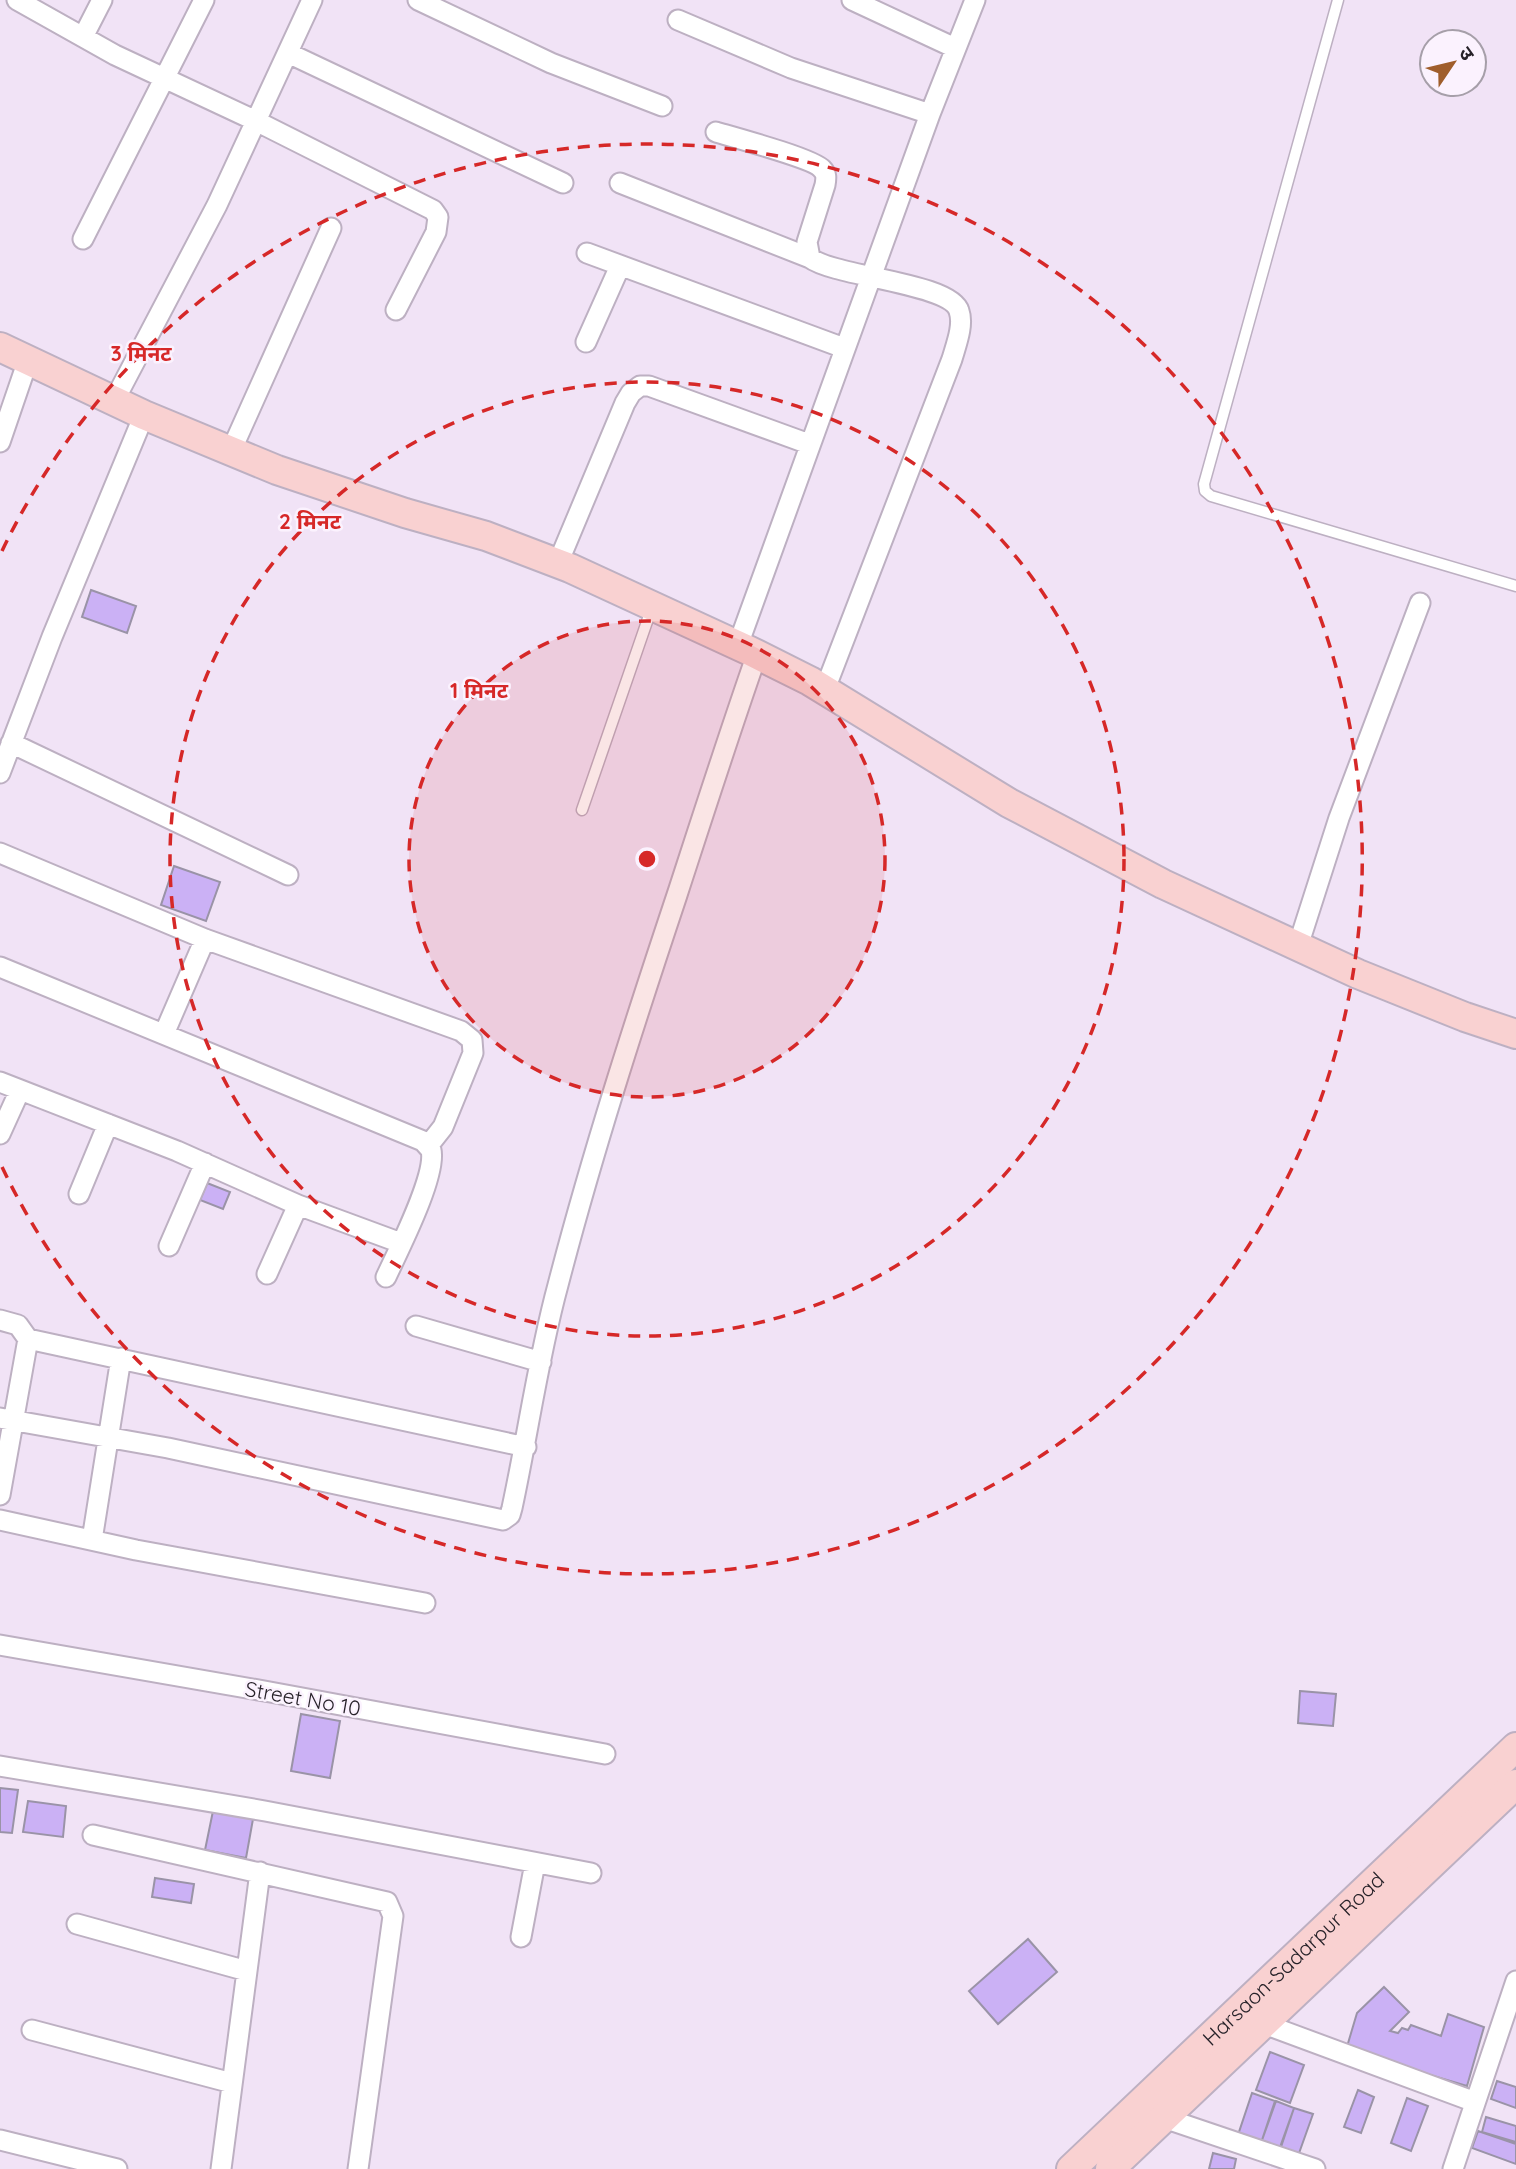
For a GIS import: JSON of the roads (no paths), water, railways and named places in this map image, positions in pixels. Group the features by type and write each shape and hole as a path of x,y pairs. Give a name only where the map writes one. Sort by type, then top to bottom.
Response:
{"street":[{"path":"17,0 164,79 256,121 433,210 438,217 436,232 396,310"},
{"path":"83,37 102,0"},
{"path":"83,239 204,0"},
{"path":"114,401 217,205 312,0"},
{"path":"418,0 551,63 662,106"},
{"path":"852,0 955,48"},
{"path":"7,1420 167,1448 503,1520 510,1515 558,1285 636,1019 735,715 747,650 809,444 930,114 975,0"},
{"path":"678,20 791,68 930,114"},
{"path":"288,53 563,183"},
{"path":"716,132 804,160 823,169 825,185 807,242 810,258"},
{"path":"620,183 817,263 946,297 959,308 961,318 952,359 825,690"},
{"path":"231,451 331,228"},
{"path":"587,253 844,348"},
{"path":"586,342 620,265"},
{"path":"0,347 144,415 277,470 405,513 486,536 558,563 747,650 825,690 1009,803 1163,884 1358,974 1465,1017 1516,1034"},
{"path":"0,442 27,360"},
{"path":"558,563 625,403 631,393 640,386 649,386 809,444"},
{"path":"0,773 52,637 144,415"},
{"path":"1298,946 1339,818 1420,603"},
{"path":"11,743 288,875"},
{"path":"0,853 205,939 461,1031 472,1040 473,1053 443,1127 428,1146"},
{"path":"164,1034 205,939"},
{"path":"0,967 423,1141 433,1157 431,1168 386,1277"},
{"path":"0,1082 205,1163 298,1205 401,1243"},
{"path":"0,1134 20,1090"},
{"path":"79,1194 108,1124"},
{"path":"169,1246 205,1163"},
{"path":"267,1274 298,1205"},
{"path":"0,1320 18,1325 28,1339 526,1447"},
{"path":"416,1326 541,1362"},
{"path":"0,1495 7,1420 28,1339"},
{"path":"92,1540 121,1358"},
{"path":"0,1520 425,1603"},
{"name":"Street No 10","path":"0,1646 270,1692 605,1754"},
{"name":"Harsaon-Sadarpur Road","path":"1071,2169 1516,1747"},
{"path":"0,1766 265,1811 591,1873"},
{"name":"Harsaon-Sadarpur Road","path":"1110,2169 1510,1798"},
{"path":"93,1835 387,1902 393,1916 358,2169"},
{"path":"521,1937 535,1863"},
{"path":"221,2169 260,1872"},
{"path":"77,1924 247,1971"},
{"path":"1453,2169 1516,1981"},
{"path":"1264,2024 1475,2102"},
{"path":"33,2030 232,2083"},
{"path":"1164,2119 1314,2169"},
{"path":"0,2140 117,2169"}],"lane":[{"path":"1338,0 1203,484 1205,491 1211,496 1516,586"},
{"path":"582,810 652,606"}]}
